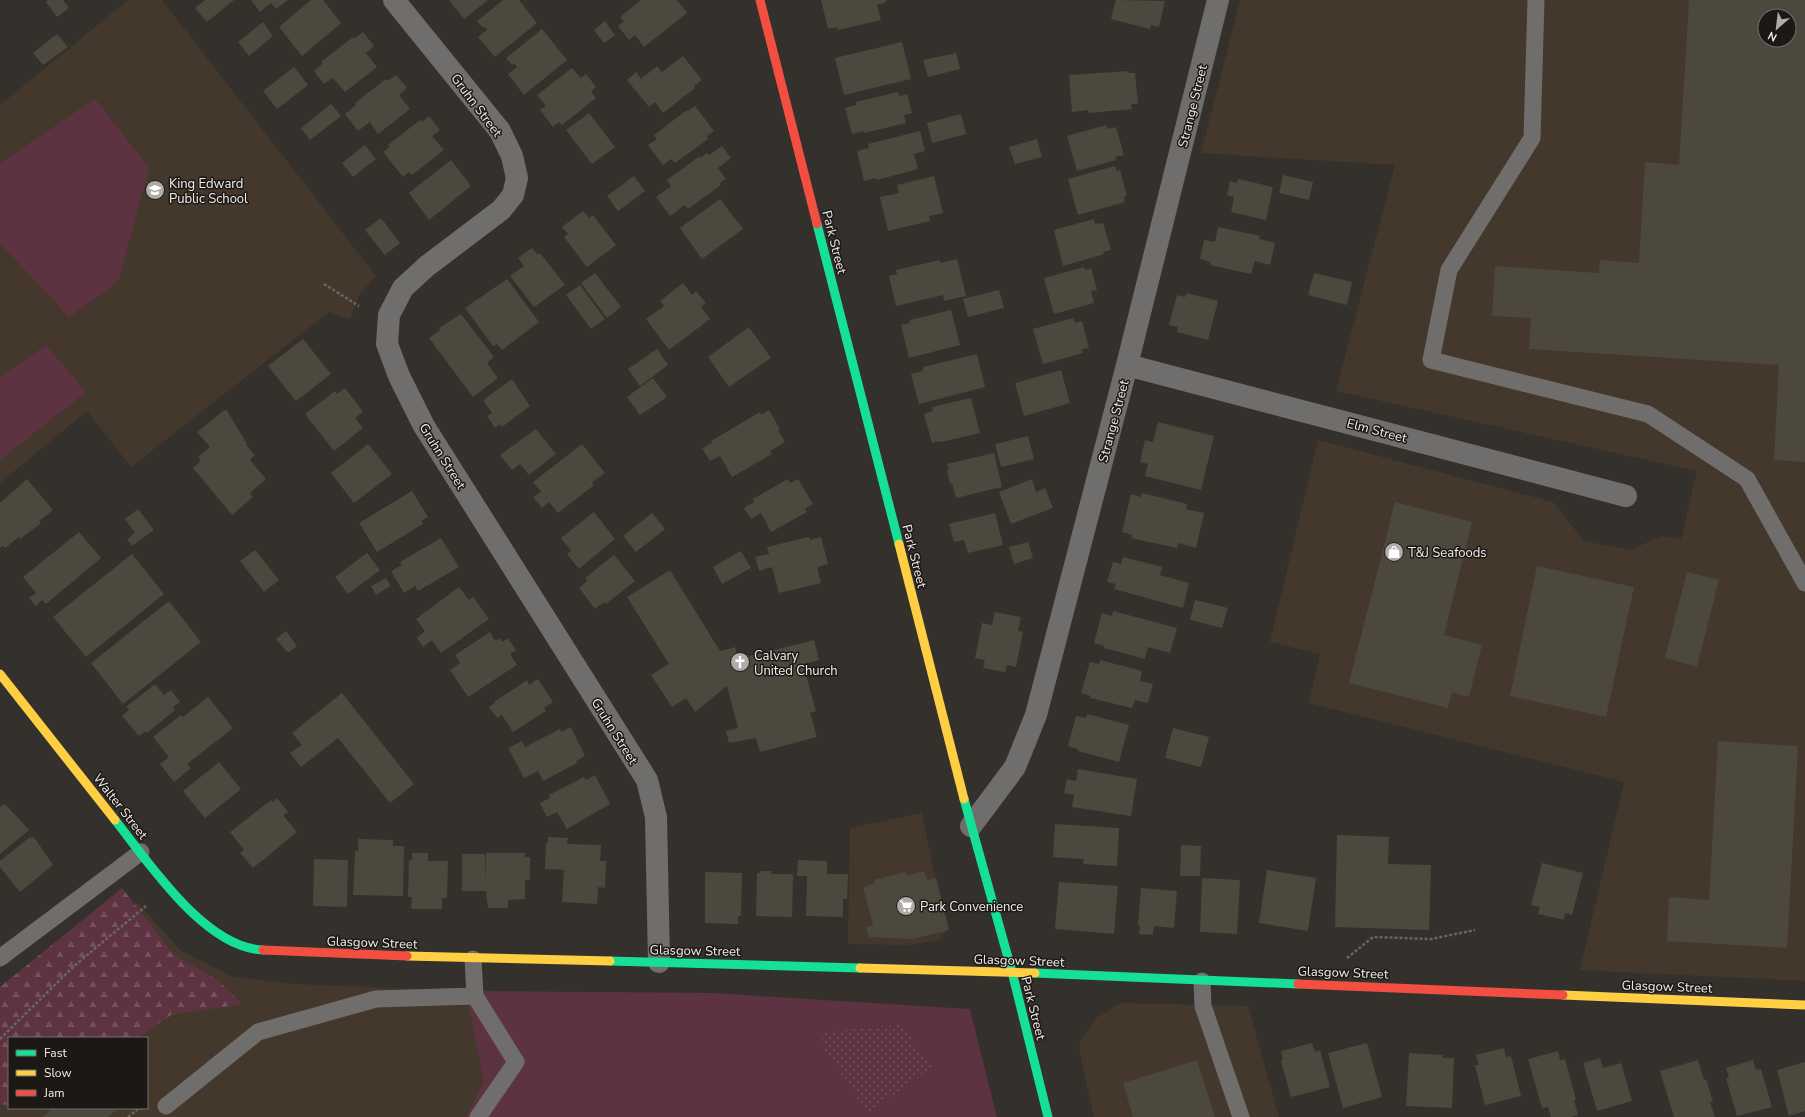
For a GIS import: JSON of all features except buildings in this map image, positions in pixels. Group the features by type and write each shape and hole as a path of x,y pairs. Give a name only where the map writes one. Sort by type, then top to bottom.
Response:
{"street":[{"name":"Gruhn Street","path":"394,0 500,131 512,156 517,178 513,195 501,210 427,266 403,288 389,315 387,344 399,376 424,426 647,780 656,818 659,962"},
{"name":"Park Street","path":"760,0 971,826 1012,972 1048,1117"},
{"name":"Strange Street","path":"971,826 1015,767 1036,715 1127,365 1218,0"},
{"name":"Elm Street","path":"1127,365 1626,496"},
{"name":"Walter Street","path":"0,674 175,896 202,921 233,943"},
{"name":"Glasgow Street","path":"233,943 257,950 473,959 659,962 1012,972 1805,1005"}],"lane":[{"path":"1536,0 1532,138 1449,270 1431,360 1648,414 1747,479 1805,583"},
{"path":"0,958 141,852"},
{"path":"473,959 475,996 516,1062 478,1117"},
{"path":"1202,981 1203,1006 1240,1117"},
{"path":"166,1106 258,1032 376,999 475,996"}],"path":[{"path":"324,284 358,306"},
{"path":"0,1039 73,967 146,906"},
{"path":"1346,959 1373,937 1430,939 1475,930"}],"shaded area":[{"name":"King Edward Public School","path":"128,0 162,0 376,276 359,295 350,319 329,312 131,467 87,411 0,483 0,105"},
{"path":"1240,0 1805,0 1805,981 1580,970 1624,782 1309,703 1320,654 1270,642 1318,440 1553,502 1584,541 1631,550 1661,536 1681,539 1697,471 1336,391 1395,165 1201,153"},
{"path":"922,813 946,930 939,940 909,945 848,944 850,828"},
{"path":"137,902 181,951 233,977 295,984 465,991 484,1081 466,1117 0,1117 0,1007"},
{"path":"1121,1003 1248,1006 1279,1117 1094,1117 1079,1044 1096,1018"}],"green space":[{"path":"95,99 149,168 118,282 69,317 0,243 0,163"},
{"path":"46,345 86,392 0,460 0,378"},
{"path":"122,888 173,954 218,980 242,1004 171,1015 138,1037 8,1037 8,1105 0,1104 0,987"},
{"path":"465,991 711,993 970,1009 997,1117 466,1117 484,1081"},
{"path":"901,1025 933,1067 868,1113 821,1044 823,1032"}],"traffic: fast":[{"path":"817,224 899,544"},
{"path":"964,799 1012,972 1048,1117"},
{"path":"115,820 161,880 200,919 220,935 241,946 263,950"},
{"path":"610,961 860,968"},
{"path":"1035,973 1298,984"}],"traffic: slow":[{"path":"899,544 964,799"},
{"path":"0,674 115,820"},
{"path":"407,956 610,961"},
{"path":"860,968 1035,973"},
{"path":"1563,995 1805,1005"}],"traffic: jam":[{"path":"760,0 817,224"},
{"path":"263,950 407,956"},
{"path":"1298,984 1563,995"}],"place":[{"name":"King Edward Public School","path":"155,190"},
{"name":"T&J Seafoods","path":"1394,552"},
{"name":"Calvary United Church","path":"740,662"},
{"name":"Park Convenience","path":"906,906"}]}
